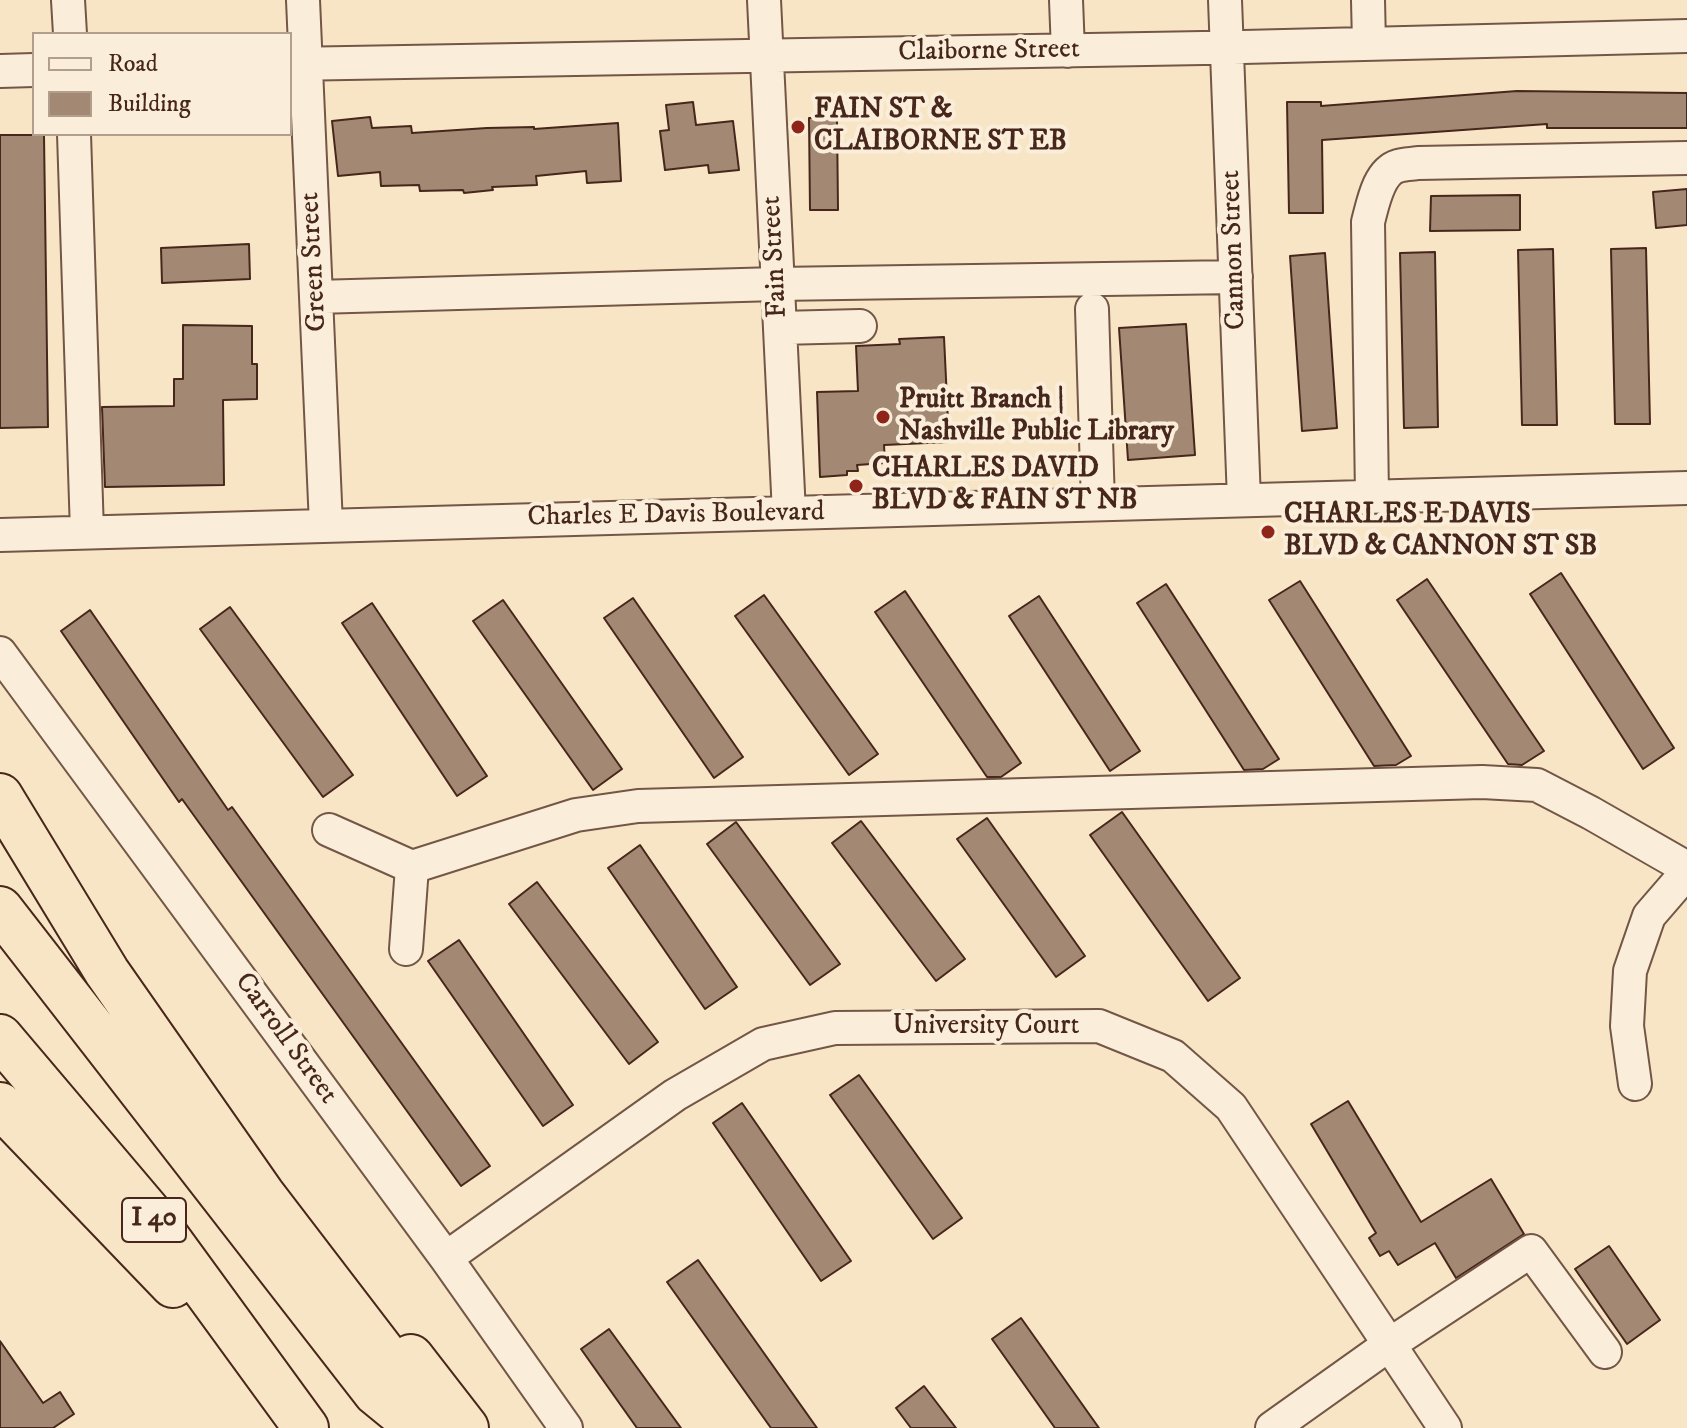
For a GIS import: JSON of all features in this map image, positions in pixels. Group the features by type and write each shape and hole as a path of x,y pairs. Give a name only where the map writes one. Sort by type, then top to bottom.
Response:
{"highway":[{"path":"0,796 107,972 262,1194 402,1377 421,1428"},
{"path":"0,909 376,1393 421,1428"},
{"name":"I 40","path":"0,1037 150,1214 300,1421"},
{"path":"0,1105 300,1421"},
{"path":"262,1194 319,1239 466,1428"}],"street":[{"path":"68,0 70,32"},
{"name":"Green Street","path":"303,0 298,64 316,297 326,525"},
{"name":"Fain Street","path":"764,0 789,513"},
{"path":"1066,0 1068,51"},
{"name":"Cannon Street","path":"1225,0 1244,500"},
{"path":"1368,0 1369,44"},
{"name":"Claiborne Street","path":"298,64 1068,51 1687,36"},
{"path":"0,71 32,70"},
{"path":"74,136 87,532"},
{"path":"1372,496 1368,222 1376,191 1387,175 1396,166 1418,163 1687,158"},
{"path":"316,297 777,284 1236,277"},
{"path":"1092,309 1098,504"},
{"path":"780,328 860,326"},
{"name":"Charles E Davis Boulevard","path":"0,535 1687,488"},
{"name":"Carroll Street","path":"0,653 446,1258 566,1428"},
{"path":"329,830 412,867 576,815 638,806 694,802 899,800 1074,792 1482,782 1537,785 1687,870 1649,916 1630,971 1627,1026 1635,1084"},
{"path":"406,949 412,867"},
{"name":"University Court","path":"446,1258 675,1095 763,1044 835,1028 1099,1026 1173,1056 1231,1107 1445,1428"},
{"path":"1272,1428 1390,1344 1531,1251 1605,1352"}],"building":[{"path":"1517,91 1687,93 1687,128 1547,128 1547,124 1322,140 1323,213 1289,213 1287,102 1321,102 1321,106"},
{"path":"693,102 696,125 733,121 739,170 709,173 708,165 665,170 660,131 669,130 666,105"},
{"path":"370,117 372,128 411,126 412,133 618,123 621,181 587,183 586,171 536,176 537,185 492,187 493,190 464,193 463,190 420,191 419,185 381,186 380,172 338,176 332,121"},
{"path":"809,118 837,118 838,210 810,210"},
{"path":"0,135 44,136 48,427 0,428"},
{"path":"1687,189 1687,225 1656,228 1653,192"},
{"path":"1520,195 1520,230 1430,231 1431,196"},
{"path":"249,244 250,279 162,283 161,248"},
{"path":"1646,248 1650,424 1615,424 1611,249"},
{"path":"1553,249 1557,425 1522,425 1518,250"},
{"path":"1435,252 1438,427 1404,428 1400,253"},
{"path":"1325,253 1337,428 1302,431 1290,256"},
{"path":"1186,324 1195,455 1128,460 1119,328"},
{"path":"183,325 252,326 252,364 257,364 257,399 223,400 224,485 105,487 102,407 174,406 174,379 183,379"},
{"name":"Pruitt Branch | Nashville Public Library","path":"944,337 949,442 884,445 885,463 857,465 858,471 847,471 847,475 820,477 817,392 858,391 856,346 900,344 899,339"},
{"path":"1561,573 1674,748 1643,769 1530,594"},
{"path":"1427,579 1544,751 1522,765 1508,764 1397,600"},
{"path":"1300,581 1411,756 1396,765 1374,766 1269,600"},
{"path":"1166,584 1279,759 1263,769 1244,770 1137,603"},
{"path":"905,591 1021,763 1001,777 987,777 875,612"},
{"path":"764,595 878,754 849,775 735,616"},
{"path":"1039,596 1140,751 1110,771 1009,616"},
{"path":"633,598 743,757 714,778 604,618"},
{"path":"503,600 622,769 593,790 473,621"},
{"path":"372,603 487,776 457,796 342,623"},
{"path":"230,607 353,775 323,797 200,629"},
{"path":"90,610 228,810 232,807 490,1166 461,1186 182,799 179,802 61,631"},
{"path":"1122,812 1240,978 1208,1001 1090,835"},
{"path":"987,818 1085,956 1056,977 957,839"},
{"path":"861,821 965,959 936,981 832,843"},
{"path":"736,822 840,964 810,985 707,844"},
{"path":"640,845 737,987 705,1009 608,868"},
{"path":"537,882 658,1042 629,1064 509,904"},
{"path":"459,940 573,1105 543,1126 428,961"},
{"path":"859,1075 962,1218 933,1239 830,1095"},
{"path":"1348,1101 1421,1222 1491,1179 1524,1234 1456,1278 1435,1243 1398,1265 1389,1251 1380,1256 1369,1238 1376,1233 1311,1124"},
{"path":"742,1103 851,1261 821,1281 713,1123"},
{"path":"1609,1246 1660,1320 1627,1344 1575,1269"},
{"path":"698,1260 817,1428 771,1428 667,1282"},
{"path":"1021,1318 1099,1428 1055,1428 992,1339"},
{"path":"609,1329 681,1428 637,1428 581,1349"},
{"path":"0,1341 43,1403 60,1392 74,1414 53,1428 0,1428"},
{"path":"924,1386 956,1428 911,1428 896,1408"}],"place":[{"name":"FAIN ST & CLAIBORNE ST EB","path":"798,127"},
{"name":"Pruitt Branch | Nashville Public Library","path":"883,417"},
{"name":"CHARLES DAVID BLVD & FAIN ST NB","path":"856,486"},
{"name":"CHARLES E DAVIS BLVD & CANNON ST SB","path":"1268,532"}]}
